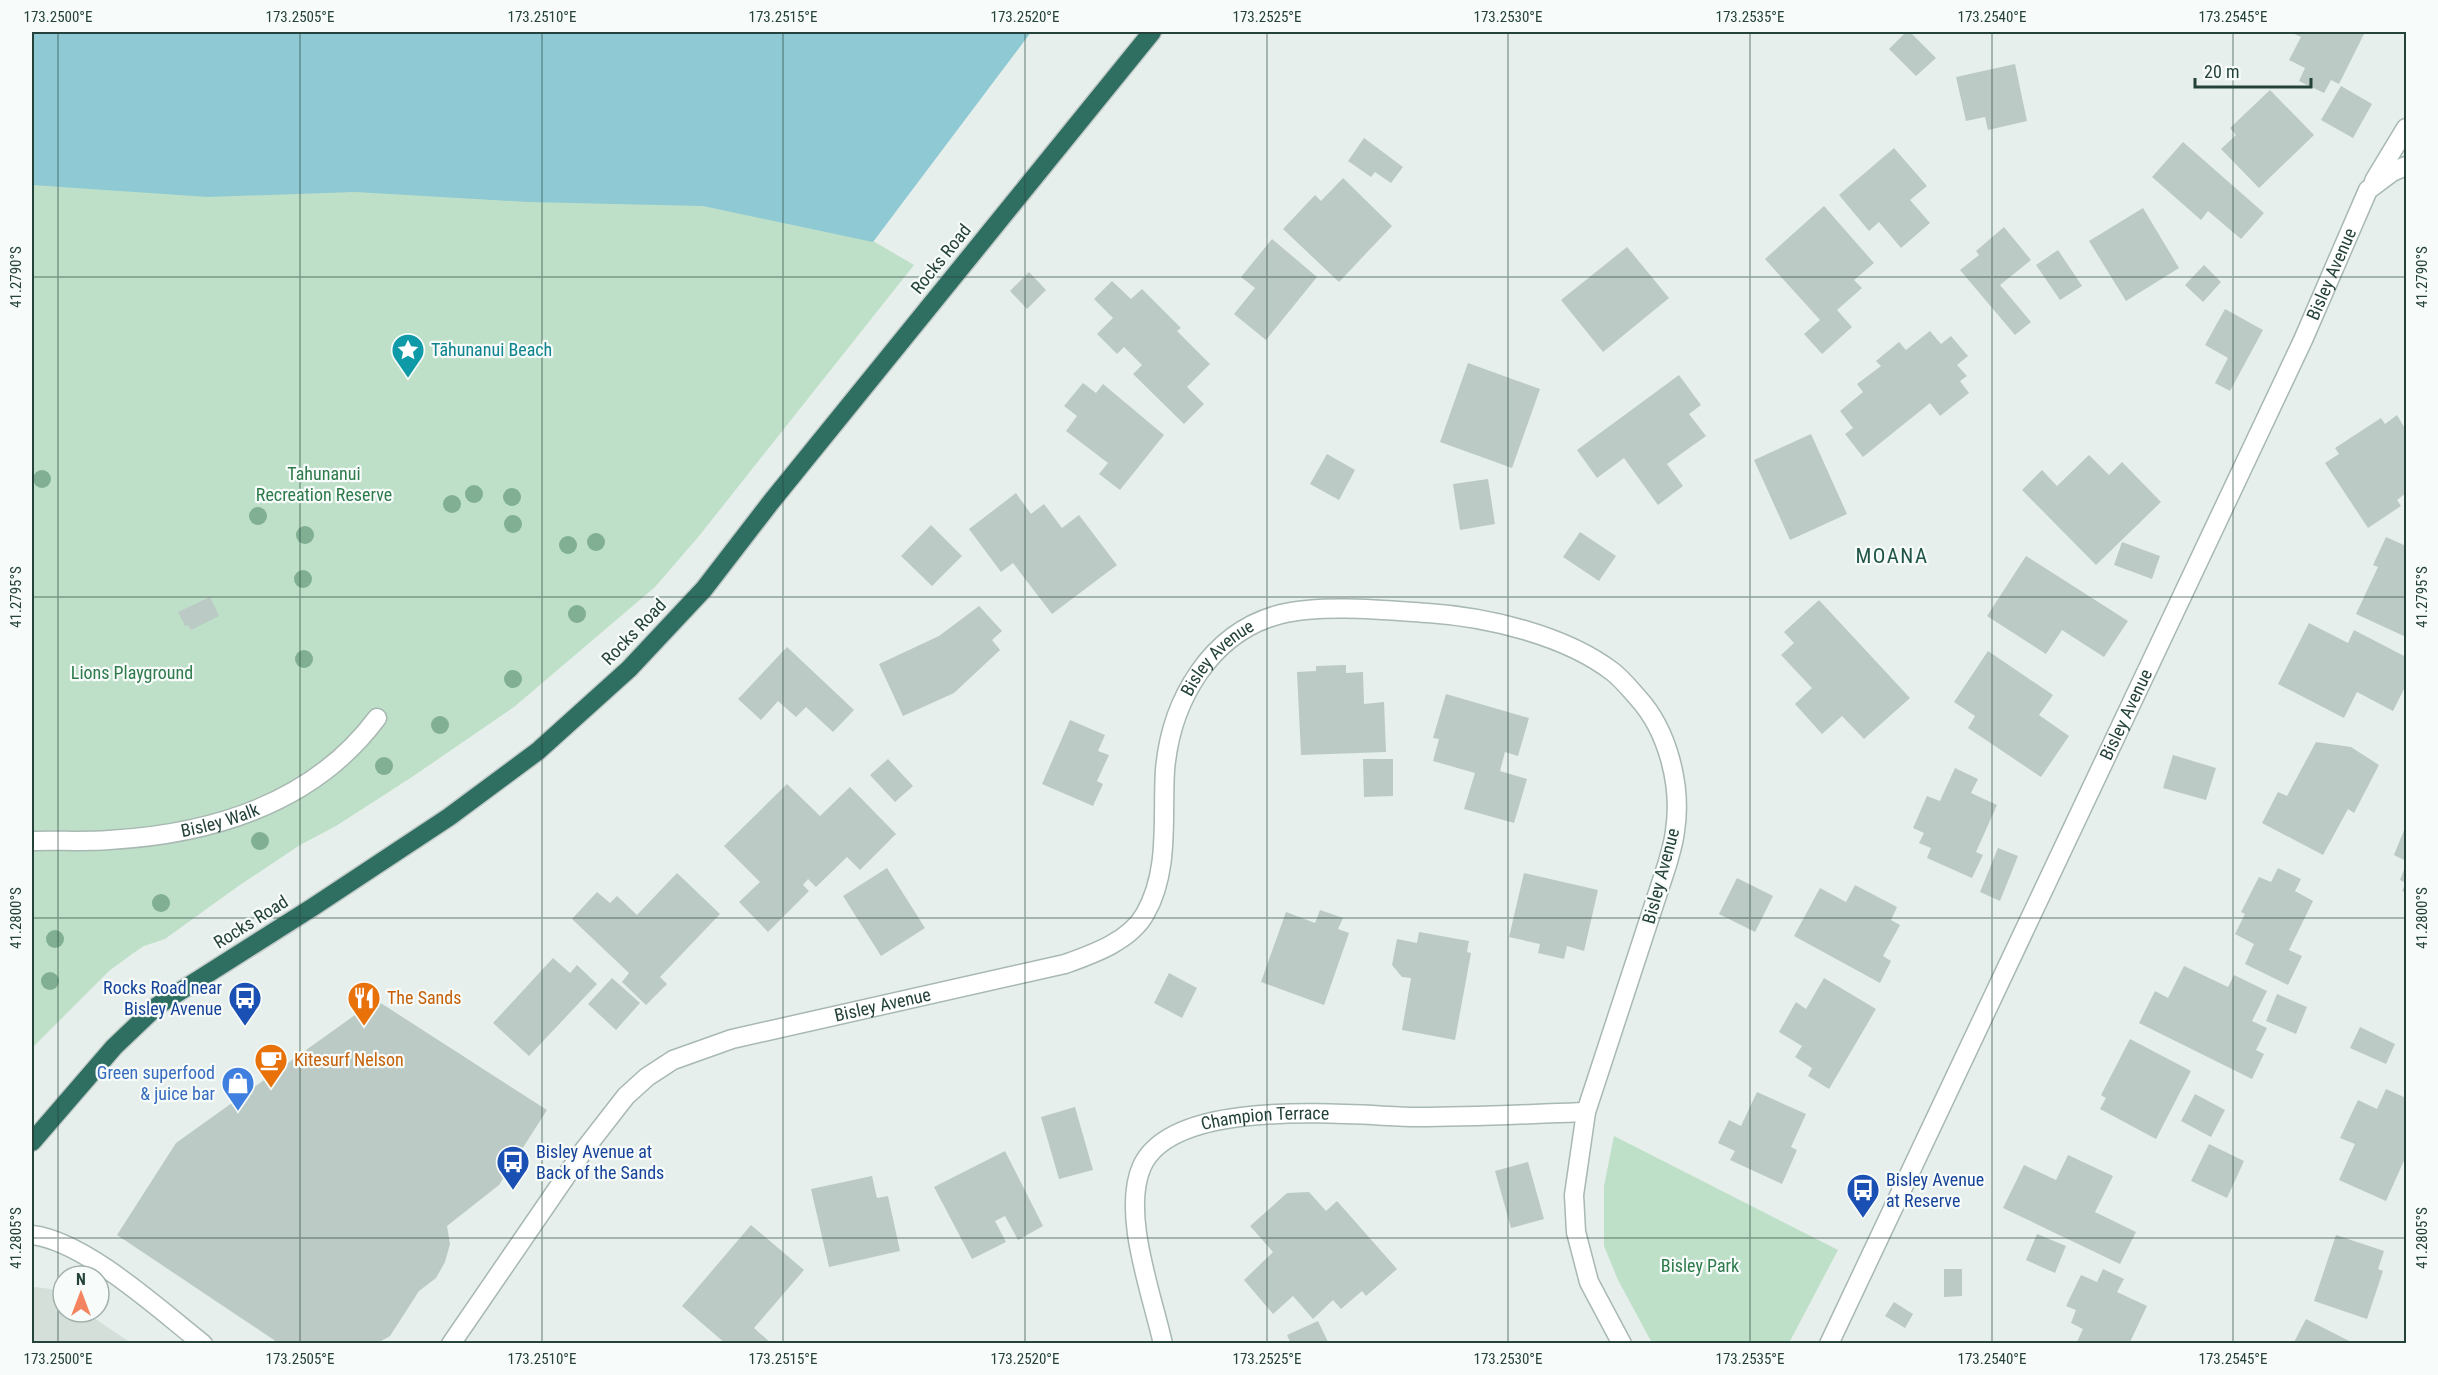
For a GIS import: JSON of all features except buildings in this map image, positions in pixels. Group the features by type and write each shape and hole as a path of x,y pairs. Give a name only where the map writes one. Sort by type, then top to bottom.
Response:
{"highway":[{"name":"Rocks Road","path":"32,1142 114,1047 157,1006 449,817 538,751 629,669 705,590 771,502 1152,32"}],"street":[{"path":"2368,190 2406,128"},
{"name":"Bisley Avenue","path":"1829,1344 2303,340 2368,190 2392,172 2406,166"},
{"name":"Bisley Avenue","path":"451,1344 584,1150 619,1105 647,1077 673,1060 732,1039 1065,964 1093,954 1119,940 1144,916 1156,887 1163,848 1168,745 1174,718 1190,685 1205,664 1226,642 1257,623 1282,614 1317,610 1380,610 1445,615 1506,624 1548,639 1593,658 1615,674 1641,701 1656,724 1665,745 1677,797 1676,830 1664,875 1586,1112 1574,1195 1576,1232 1589,1282 1622,1344"},
{"name":"Bisley Walk","path":"32,841 120,839 166,834 221,823 293,793 351,750 377,718"},
{"name":"Champion Terrace","path":"1163,1344 1137,1235 1134,1200 1140,1174 1151,1152 1160,1142 1173,1134 1209,1123 1307,1112 1415,1117 1586,1112"},
{"path":"32,1235 58,1240 74,1248 109,1271 203,1344"}],"shaded area":[{"path":"35,1287 51,1289 51,1324 103,1324 131,1343 32,1343 32,1291"}],"green space":[{"name":"Tahunanui Recreation Reserve","path":"32,32 1031,32 873,241 914,265 699,536 655,587 514,707 412,777 336,826 300,845 165,939 144,946 109,971 32,1048"},
{"name":"Bisley Park","path":"1614,1136 1838,1250 1789,1343 1652,1343 1618,1280 1604,1246 1604,1186"}],"water":[{"path":"32,32 1031,32 873,242 703,206 528,202 355,192 208,197 32,185"}],"place":[{"name":"Tāhunanui Beach","path":"408,379"},
{"name":"Rocks Road near Bisley Avenue","path":"245,1027"},
{"name":"The Sands","path":"364,1027"},
{"name":"Kitesurf Nelson","path":"271,1089"},
{"name":"Green superfood & juice bar","path":"238,1112"},
{"name":"Bisley Avenue at Back of the Sands","path":"513,1191"},
{"name":"Bisley Avenue at Reserve","path":"1863,1219"}],"district":[{"name":"MOANA","path":"1892,556"}],"park label":[{"name":"Lions Playground","path":"132,673"}]}
